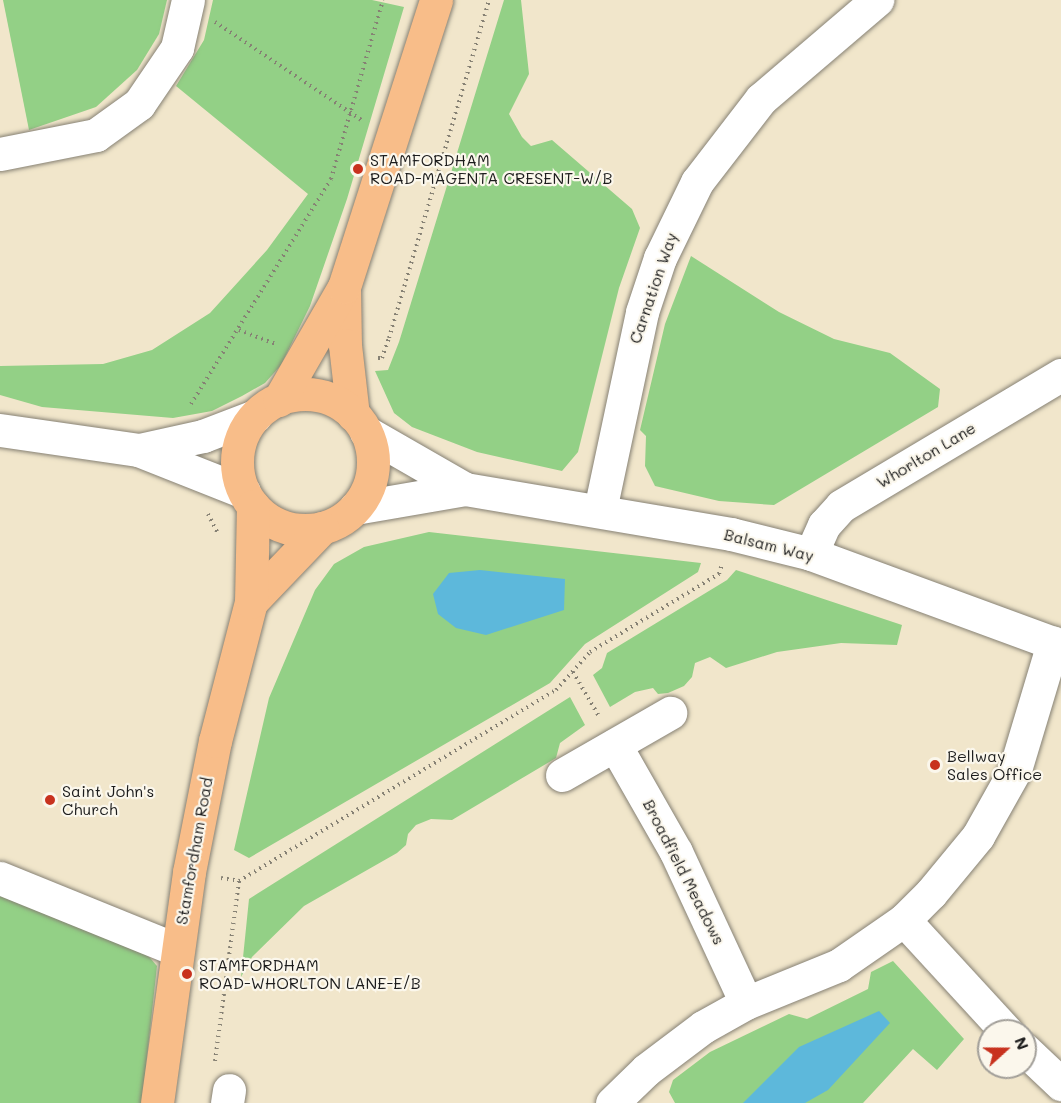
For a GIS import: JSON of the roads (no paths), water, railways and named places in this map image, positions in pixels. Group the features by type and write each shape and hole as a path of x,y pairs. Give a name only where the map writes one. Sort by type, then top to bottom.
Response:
{"main road":[{"path":"344,287 345,345 360,424 372,452 372,473 366,492 355,508 322,528 283,527 249,499 238,471 238,450 344,287 436,0"},
{"path":"267,408 298,395 317,396 337,403 360,424"},
{"name":"Stamfordham Road","path":"157,1103 189,872 215,741 251,602 249,499"},
{"name":"Stamfordham Road","path":"251,602 322,528"}],"street":[{"name":"Carnation Way","path":"600,510 642,312 660,258 697,182 761,99 877,0"},
{"path":"0,154 96,135 139,104 177,48 188,1"},
{"name":"Whorlton Lane","path":"811,554 824,525 841,506 1061,375"},
{"path":"138,450 203,436 267,408"},
{"name":"Balsam Way","path":"360,424 465,489"},
{"path":"0,430 138,450 249,499"},
{"name":"Balsam Way","path":"355,508 465,489 600,510 731,534 811,554 1057,645"},
{"path":"626,1098 670,1050 746,1003 839,966 904,920 956,865 1001,798 1029,733 1057,645"},
{"path":"562,776 670,713"},
{"name":"Broadfield Meadows","path":"615,745 676,852 746,1003"},
{"path":"0,878 177,950"},
{"path":"904,920 995,1019"},
{"path":"1037,1061 1061,1084"}],"water":[{"path":"480,570 565,579 564,610 486,635 456,628 438,614 433,594 449,573"},
{"path":"879,1011 890,1023 828,1090 805,1103 743,1103 799,1047"}],"place":[{"name":"STAMFORDHAM ROAD-MAGENTA CRESENT-W/B","path":"358,169"},
{"name":"Bellway Sales Office","path":"935,765"},
{"name":"Saint John's Church","path":"50,800"},
{"name":"STAMFORDHAM ROAD-WHORLTON LANE-E/B","path":"187,974"}]}
